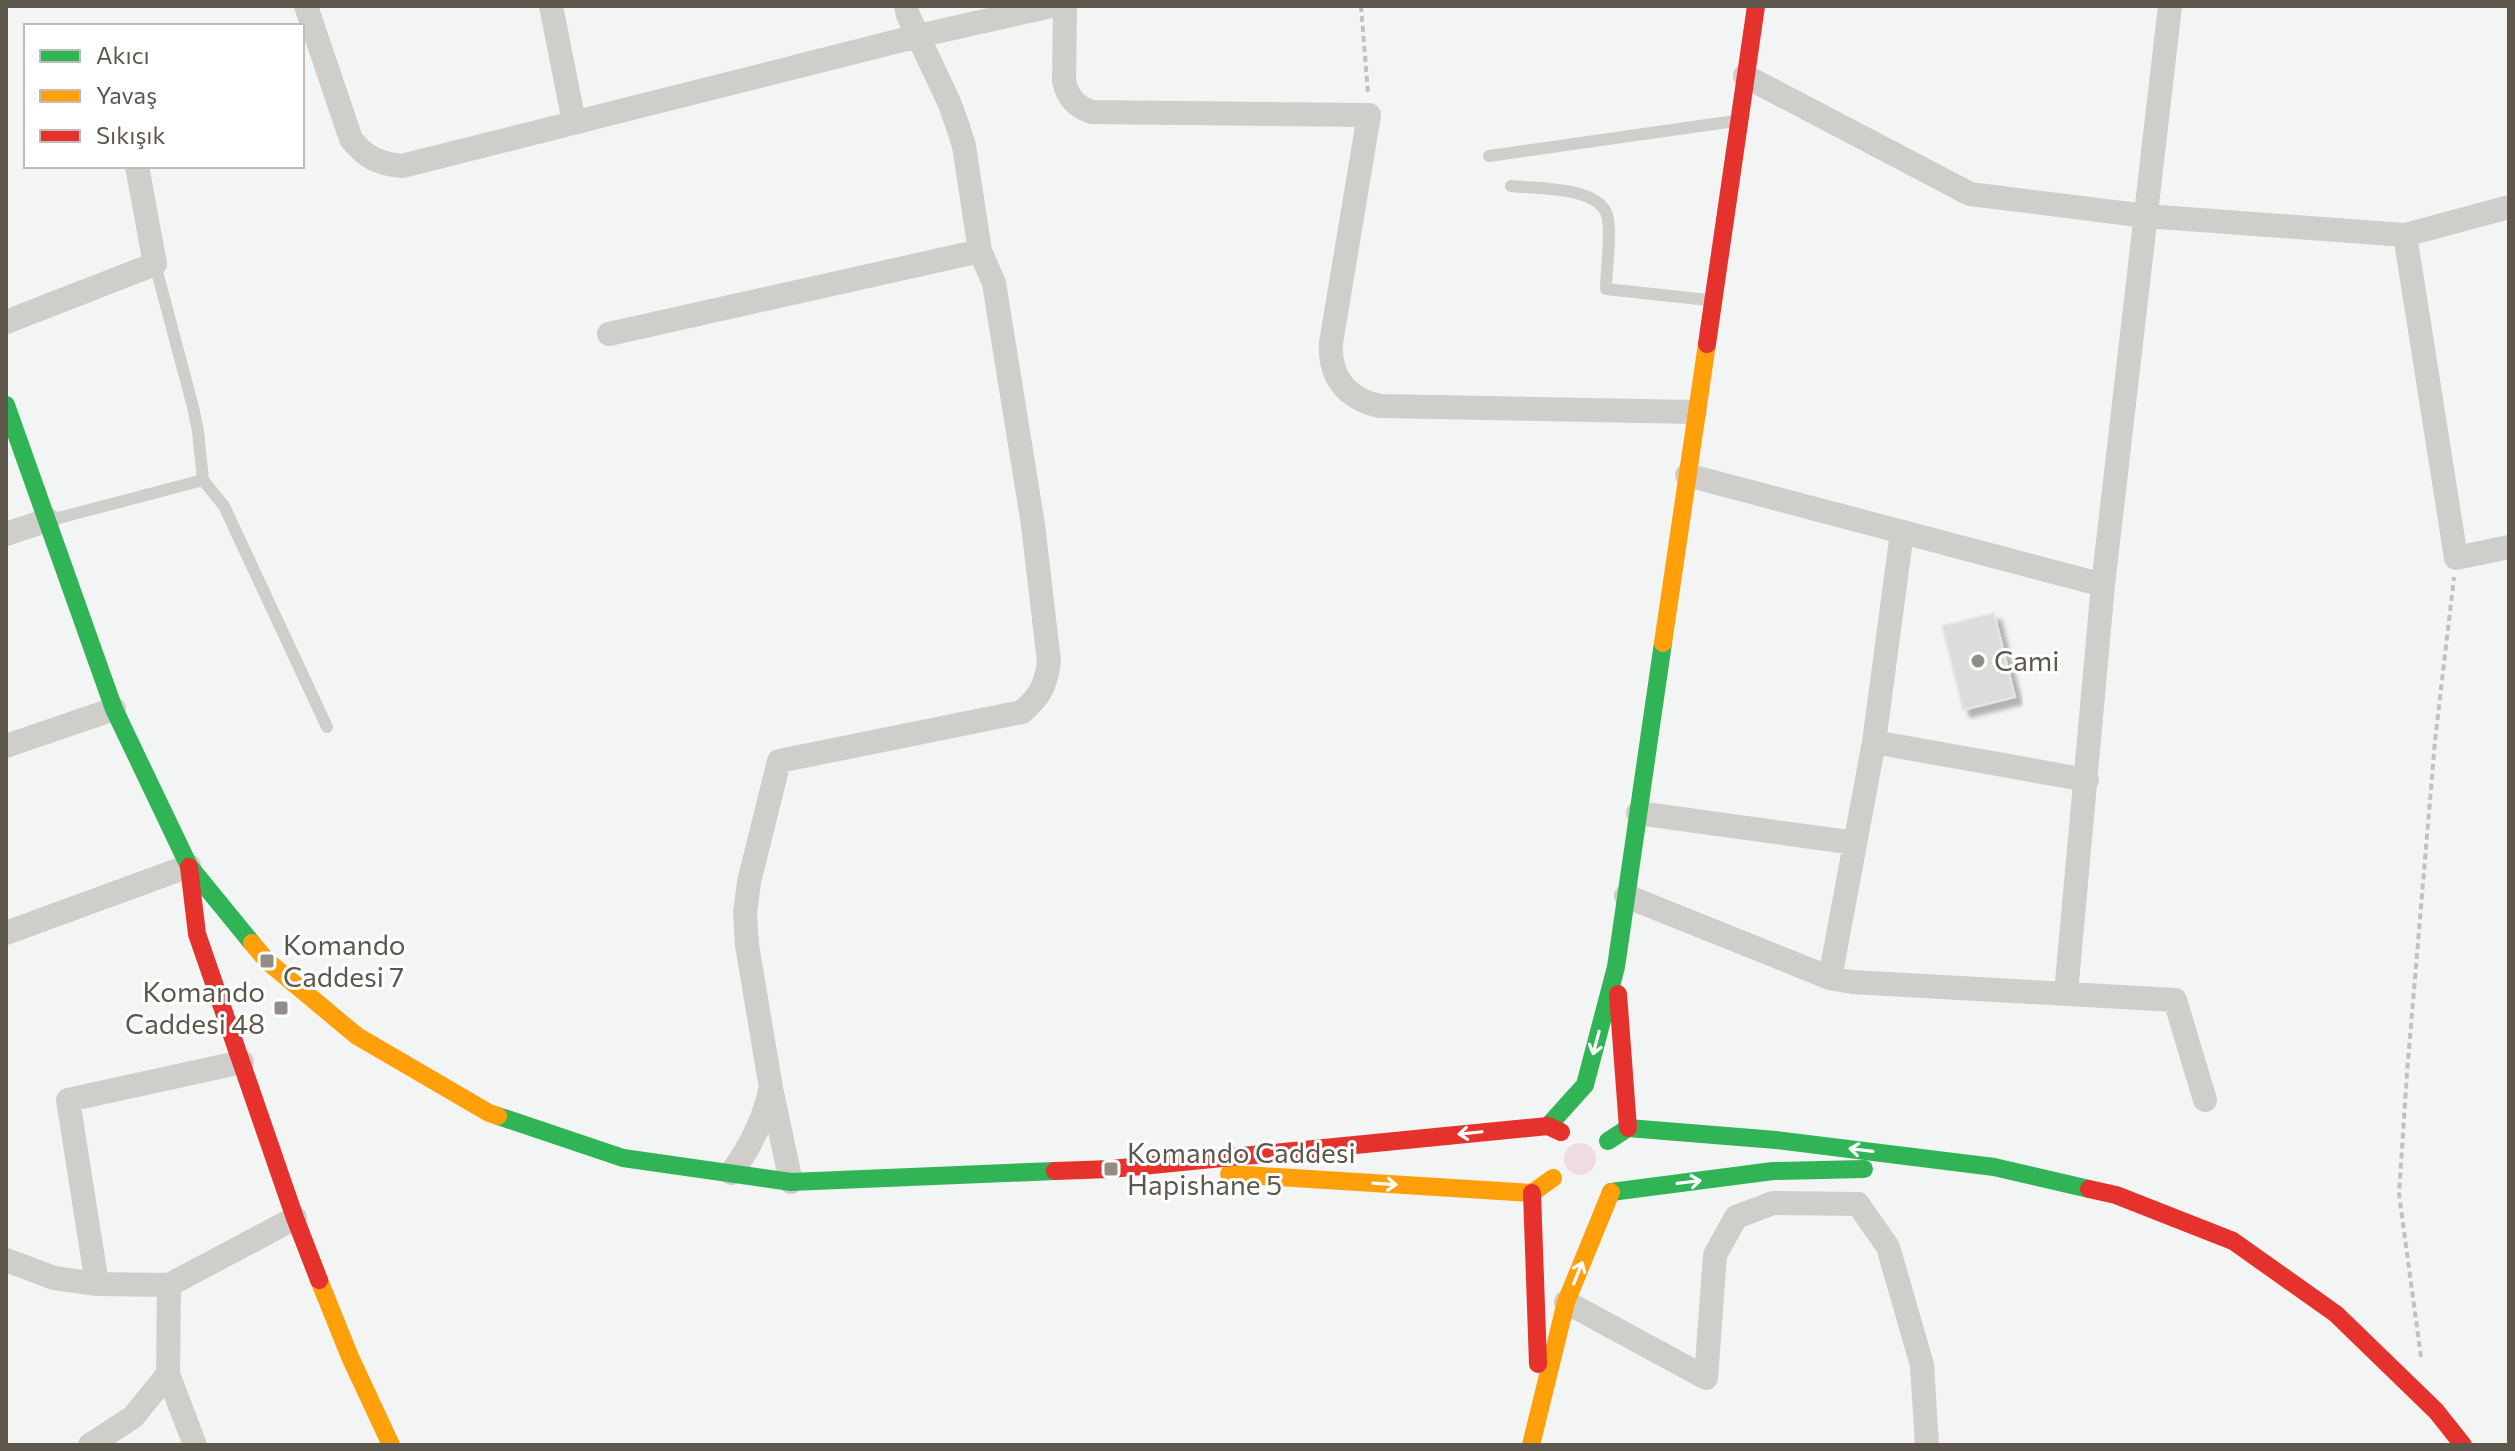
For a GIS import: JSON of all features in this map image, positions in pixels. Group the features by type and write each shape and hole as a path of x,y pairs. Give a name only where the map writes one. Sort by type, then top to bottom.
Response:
{"street":[{"path":"306,6 351,139 373,159 387,165 402,166 918,36 1051,6"},
{"path":"551,6 574,122"},
{"path":"791,1182 771,1088 747,945 745,913 749,882 779,761 1022,712 1037,699 1046,684 1049,662 1033,525 994,283 980,251 964,146 949,102 906,6"},
{"path":"1065,6 1064,81 1072,102 1082,109 1092,112 1369,115 1330,356 1334,373 1351,395 1380,406 1695,412"},
{"path":"1569,1191 1553,1178 1548,1153 1555,1129 1585,1085 1616,967 1756,6"},
{"path":"2066,993 2103,585 2170,6"},
{"path":"1745,76 1970,194 2146,216 2405,235 2509,207"},
{"path":"6,322 155,264 137,168"},
{"path":"2405,235 2456,558 2509,547"},
{"path":"609,334 980,251"},
{"path":"6,405 114,709 189,866 267,961 357,1036 489,1113 623,1158 791,1182 1111,1169 1586,1127 1608,1141"},
{"path":"1687,475 2103,585"},
{"path":"6,534 48,520"},
{"path":"1830,978 1874,742 1902,532"},
{"path":"6,746 114,709"},
{"path":"1874,742 2087,780"},
{"path":"1638,813 1855,843"},
{"path":"6,933 189,866"},
{"path":"189,866 197,934 295,1218 350,1357 391,1445"},
{"path":"1626,896 1830,978 1852,982 2175,1000 2205,1100"},
{"path":"1616,967 1628,1128"},
{"path":"97,1284 68,1100 242,1062"},
{"path":"731,1173 759,1126 771,1088"},
{"path":"1608,1141 1628,1128 1776,1140 1994,1167 2116,1195 2233,1241 2336,1314 2436,1411 2463,1445"},
{"path":"1531,1445 1566,1302 1606,1179 1608,1141"},
{"path":"1606,1179 1773,1171 1994,1167"},
{"path":"1111,1169 1532,1193 1553,1178"},
{"path":"1532,1193 1540,1401"},
{"path":"1566,1302 1706,1378 1715,1255 1736,1217 1773,1203 1858,1204 1888,1247 1918,1350 1922,1365 1927,1445"},
{"path":"6,1260 54,1278 97,1284 169,1285 295,1218"},
{"path":"169,1285 168,1374 195,1445"},
{"path":"90,1445 133,1417 168,1374"}],"lane":[{"path":"1489,156 1738,121"},
{"path":"1511,186 1580,193 1599,202 1608,218 1606,289 1712,301"},
{"path":"155,264 193,407 203,480 224,506 327,727"},
{"path":"48,520 203,480"}],"path":[{"path":"1361,6 1369,115"},
{"path":"2421,1358 2399,1194 2435,741 2456,558"}],"shaded area":[{"path":"1580,1143 1591,1148 1596,1159 1591,1170 1580,1175 1569,1170 1564,1159 1569,1148"}],"building":[{"name":"Cami","path":"1994,613 2015,697 1963,710 1942,626"}],"traffic: fast":[{"path":"6,405 114,709 189,866 252,943"},
{"path":"1548,1126 1585,1085 1616,967 1663,643"},
{"path":"498,1116 623,1158 791,1182 1055,1171"},
{"path":"1608,1141 1628,1128 1776,1140 1994,1167 2089,1189"},
{"path":"1611,1192 1773,1171 1864,1169"}],"traffic: slow":[{"path":"1663,643 1707,344"},
{"path":"252,943 267,961 357,1036 498,1116"},
{"path":"1229,1174 1532,1193 1553,1178"},
{"path":"1531,1445 1566,1302 1611,1192"},
{"path":"319,1280 391,1445"}],"traffic: jam":[{"path":"1707,344 1756,6"},
{"path":"189,867 197,934 319,1280"},
{"path":"1618,994 1628,1128"},
{"path":"1055,1171 1111,1169 1548,1126 1561,1132"},
{"path":"2089,1189 2116,1195 2233,1241 2336,1314 2436,1411 2463,1445"},
{"path":"1532,1193 1538,1364"}],"place":[{"name":"Cami","path":"1978,661"},
{"name":"Komando Caddesi 7","path":"267,961"},
{"name":"Komando Caddesi 48","path":"281,1008"},
{"name":"Komando Caddesi Hapishane 5","path":"1111,1169"}]}
